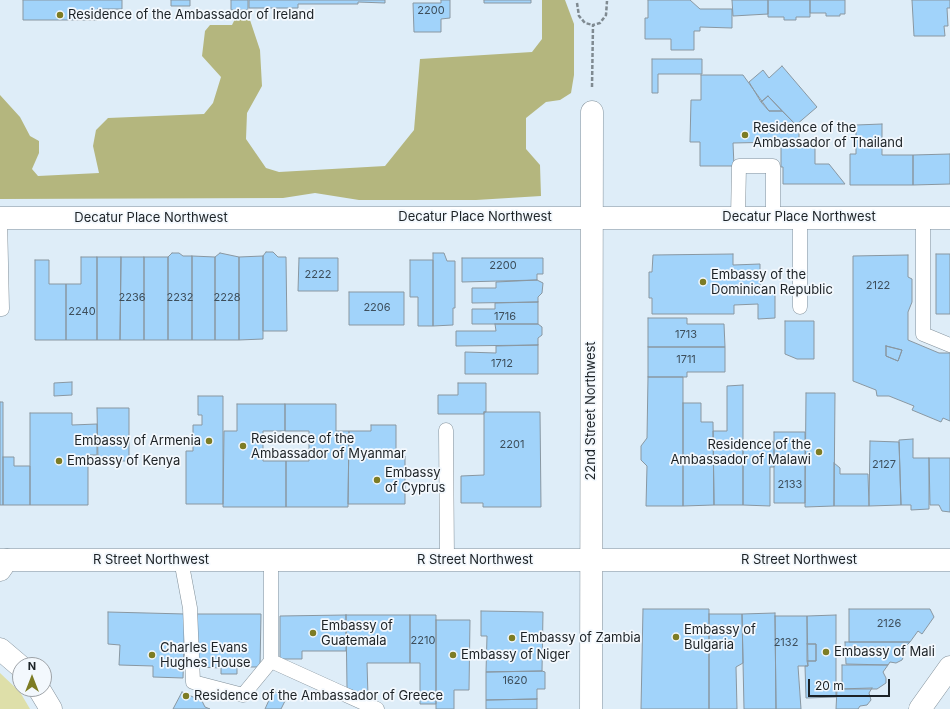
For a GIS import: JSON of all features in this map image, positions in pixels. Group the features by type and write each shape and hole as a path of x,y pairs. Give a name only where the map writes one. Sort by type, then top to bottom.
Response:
{"street":[{"name":"22nd Street Northwest","path":"591,709 592,103"},
{"name":"Decatur Place Northwest","path":"0,218 950,218"},
{"name":"R Street Northwest","path":"2,564 181,560 950,560"},
{"path":"0,649 12,659"},
{"path":"920,709 950,667"},
{"path":"44,697 51,709"}],"lane":[{"path":"738,217 739,166 772,166 773,217"},
{"path":"800,217 800,307"},
{"path":"0,218 2,309 0,309"},
{"path":"923,218 923,334 950,345"},
{"path":"446,430 447,560"},
{"path":"181,560 190,608 193,682 243,695 271,661 271,560"},
{"path":"271,661 377,709"}],"path":[{"path":"577,3 580,16 585,23 593,25 600,23 606,15 607,1"},
{"path":"592,103 593,25"}],"green space":[{"path":"542,0 565,0 574,24 574,75 571,93 560,100 546,102 526,118 526,149 540,165 541,196 476,200 359,200 315,193 283,198 0,199 0,95 20,117 30,136 39,141 39,153 32,169 38,176 99,173 93,146 96,130 108,118 204,114 213,103 221,77 202,56 205,31 210,25 232,25 236,17 250,20 260,50 262,86 247,113 246,139 266,168 279,172 385,166 414,130 420,59 532,52 542,39"},
{"path":"0,673 12,684 12,697 23,697 30,709 0,709"}],"building":[{"name":"Residence of the Ambassador of Ireland","path":"23,0 122,0 122,9 97,9 97,20 23,20"},
{"path":"171,0 190,0 190,6 171,6"},
{"path":"231,0 248,0 248,10 231,10"},
{"path":"249,0 385,0 385,3 358,2 358,4 298,4 298,8 249,8"},
{"path":"441,0 450,0 450,18 441,19 441,32 414,32 413,3 441,3"},
{"path":"484,0 531,0 531,3 484,3"},
{"path":"648,0 690,0 700,9 732,9 732,28 700,27 700,31 694,31 694,50 671,50 671,39 645,39 645,18 648,18"},
{"path":"732,0 768,0 768,14 733,16"},
{"path":"768,0 810,0 810,17 796,17 796,20 784,20 784,17 768,17"},
{"path":"810,0 845,0 845,14 840,14 840,16 826,16 826,13 810,13"},
{"path":"912,0 950,0 950,8 947,8 948,26 944,26 945,36 914,36"},
{"path":"652,59 702,59 702,74 658,74 658,93 652,93"},
{"path":"782,66 817,107 796,125 768,96 761,102 749,82 763,70 769,78"},
{"name":"Residence of the Ambassador of Thailand","path":"701,75 743,75 769,111 782,111 799,128 799,144 815,143 815,164 829,164 845,184 783,184 781,142 733,143 734,166 700,166 700,142 690,142 691,100 701,100"},
{"path":"768,96 782,111 769,111 761,102"},
{"path":"882,124 882,155 913,155 913,185 850,185 850,154 856,154 856,125"},
{"path":"950,154 950,184 913,185 913,155"},
{"path":"266,252 273,252 278,257 286,257 287,331 263,331 263,256"},
{"path":"172,253 179,253 183,256 192,256 192,340 168,340 168,257"},
{"path":"220,253 239,257 239,340 215,340 215,257"},
{"path":"433,253 444,253 447,261 455,261 455,308 453,308 453,325 433,326"},
{"path":"733,254 733,265 760,264 760,291 775,291 775,318 758,319 758,304 734,305 734,314 652,314 652,298 649,298 649,272 652,272 653,255"},
{"path":"936,254 950,254 950,314 936,314"},
{"path":"908,255 908,277 912,279 912,302 908,312 908,340 939,353 950,353 950,421 943,418 941,422 912,410 914,406 889,396 877,396 876,390 853,381 853,256","holes":["886,346 902,350 898,361 886,356"]},
{"path":"192,256 215,257 215,340 192,340"},
{"path":"263,256 263,339 239,340 239,257"},
{"path":"81,257 97,257 97,340 66,340 66,284 81,284"},
{"path":"97,257 121,257 120,340 97,340"},
{"path":"121,257 144,257 144,340 120,340"},
{"path":"144,257 168,257 168,340 144,340"},
{"path":"299,258 338,258 338,291 298,291"},
{"path":"462,258 543,258 543,274 537,274 537,280 462,282"},
{"path":"35,260 49,260 49,284 66,284 66,340 35,340"},
{"path":"410,260 433,260 433,326 418,326 418,297 410,297"},
{"path":"537,280 543,283 542,293 538,297 538,302 472,303 472,288 496,288 496,282"},
{"path":"349,292 404,292 404,325 349,325"},
{"path":"538,302 538,324 472,324 472,309 495,309 495,303"},
{"path":"648,318 687,318 687,324 724,324 725,347 648,347"},
{"path":"785,321 814,321 814,359 797,359 785,354"},
{"path":"495,324 538,324 542,327 542,335 538,338 538,345 456,346 456,331 496,331"},
{"path":"538,345 538,374 465,374 465,352 496,353 496,346"},
{"path":"886,346 902,350 898,361 886,356"},
{"path":"648,347 725,347 725,372 687,372 687,377 648,377"},
{"path":"648,377 683,377 683,506 646,506 647,466 641,460 641,446 647,438"},
{"path":"72,382 72,395 54,396 54,383"},
{"path":"458,383 486,383 486,412 484,412 484,414 438,414 438,395 458,395"},
{"path":"743,385 743,505 714,505 713,431 727,431 727,386"},
{"name":"Residence of the Ambassador of Malawi","path":"806,393 835,393 834,506 805,507"},
{"name":"Embassy of Armenia","path":"198,396 223,396 223,504 186,504 186,451 193,451 193,425 202,425 202,415 198,415"},
{"path":"0,402 3,402 3,505 0,505"},
{"path":"683,403 701,403 701,422 713,422 714,505 683,506"},
{"name":"Residence of the Ambassador of Myanmar","path":"237,404 285,404 285,431 263,431 263,461 286,461 286,507 223,507 224,431 237,431"},
{"path":"285,404 336,404 336,431 349,431 348,507 286,507 286,461 309,461 309,431 285,431"},
{"path":"97,408 129,408 129,461 98,461"},
{"path":"484,412 540,412 541,507 483,507 483,503 461,503 461,476 484,475"},
{"name":"Embassy of Kenya","path":"30,413 72,413 72,425 97,424 97,455 88,455 88,505 30,505"},
{"name":"Embassy of Cyprus","path":"371,425 396,425 396,456 405,456 405,504 348,504 349,431 371,431"},
{"path":"774,432 805,432 805,503 774,503"},
{"path":"913,439 913,458 929,458 929,509 911,510 911,505 901,505 899,440"},
{"path":"870,441 899,442 901,505 869,506"},
{"path":"743,442 774,442 774,467 770,467 770,506 743,505"},
{"path":"3,457 14,457 14,466 30,466 30,505 3,505"},
{"path":"929,458 950,458 950,512 942,511 939,505 930,505"},
{"path":"834,463 840,468 840,474 868,474 869,506 834,506"},
{"name":"Embassy of Bulgaria","path":"643,609 709,609 709,709 641,709"},
{"path":"849,609 930,609 934,617 922,634 918,631 910,642 849,642"},
{"path":"481,611 543,612 542,671 486,672 487,636 481,636"},
{"name":"Charles Evans Hughes House","path":"108,612 185,614 183,678 153,677 153,666 119,665 120,645 108,644"},
{"path":"775,613 776,709 744,709 742,614"},
{"path":"197,614 261,614 260,667 237,667 237,674 221,674 221,668 197,667"},
{"path":"709,614 742,614 743,663 736,667 737,709 709,709"},
{"path":"346,615 410,615 410,663 367,663 368,696 347,688"},
{"name":"Embassy of Guatemala","path":"346,615 346,651 302,651 302,659 280,659 280,616"},
{"path":"410,615 436,615 436,704 420,704 420,663 410,663"},
{"name":"Embassy of Mali","path":"836,615 836,697 806,698 805,666 808,666 807,661 816,661 816,644 807,644 807,616"},
{"path":"775,616 807,616 808,666 798,666 801,709 776,709"},
{"name":"Embassy of Niger","path":"436,620 470,620 469,690 454,690 454,709 436,709"},
{"path":"845,642 910,642 904,648 905,653 902,660 896,663 890,662 888,665 846,664"},
{"path":"807,644 816,644 816,661 807,661"},
{"path":"842,665 888,665 883,672 886,678 886,683 877,689 842,689"},
{"path":"486,672 545,672 545,689 537,689 537,699 486,700"},
{"path":"872,688 869,693 871,700 867,705 860,706 858,709 836,709 837,689"},
{"path":"273,691 287,697 281,709 265,709"},
{"name":"Residence of the Ambassador of Greece","path":"182,692 202,701 205,707 210,709 173,709"},
{"path":"537,699 537,709 486,709 486,700"}],"place":[{"name":"Residence of the Ambassador of Ireland","path":"60,15"},
{"name":"Residence of the Ambassador of Thailand","path":"745,135"},
{"name":"Embassy of the Dominican Republic","path":"703,282"},
{"name":"Embassy of Armenia","path":"209,441"},
{"name":"Residence of the Ambassador of Myanmar","path":"243,446"},
{"name":"Residence of the Ambassador of Malawi","path":"819,452"},
{"name":"Embassy of Kenya","path":"59,461"},
{"name":"Embassy of Cyprus","path":"377,480"},
{"name":"Embassy of Guatemala","path":"313,633"},
{"name":"Embassy of Bulgaria","path":"676,637"},
{"name":"Embassy of Zambia","path":"512,638"},
{"name":"Embassy of Mali","path":"826,652"},
{"name":"Charles Evans Hughes House","path":"152,655"},
{"name":"Embassy of Niger","path":"453,655"},
{"name":"Residence of the Ambassador of Greece","path":"186,696"}]}
